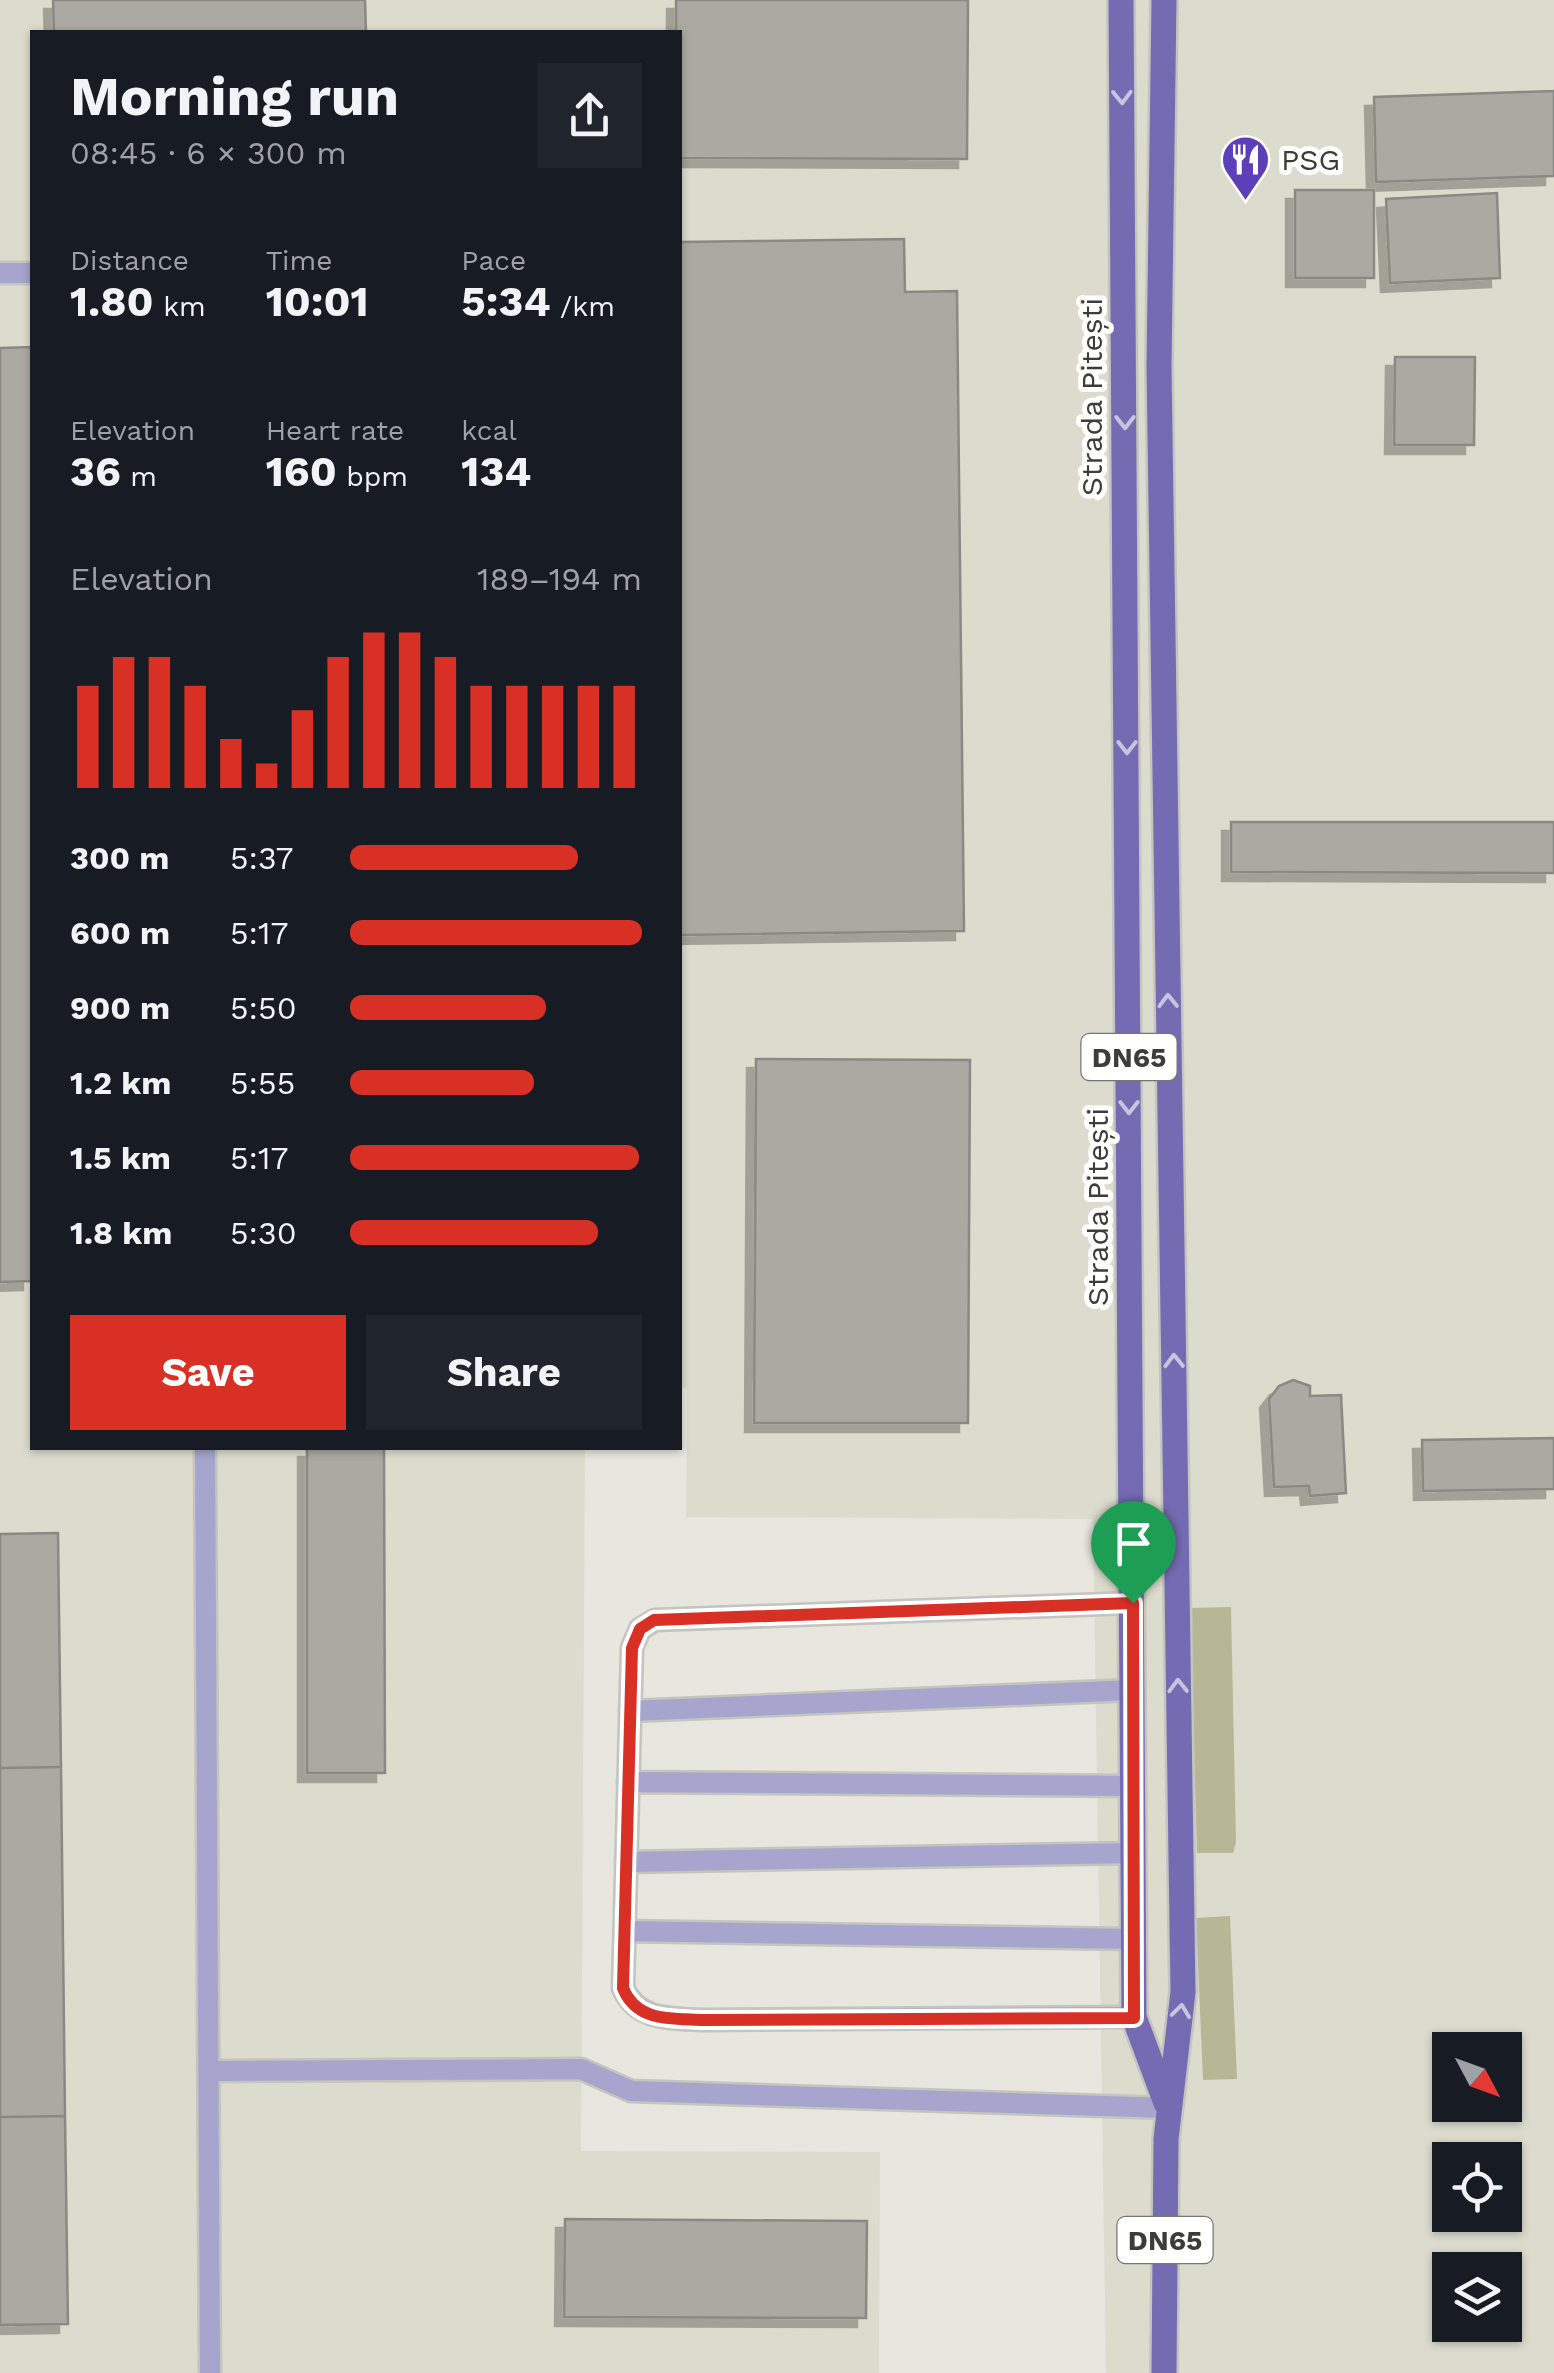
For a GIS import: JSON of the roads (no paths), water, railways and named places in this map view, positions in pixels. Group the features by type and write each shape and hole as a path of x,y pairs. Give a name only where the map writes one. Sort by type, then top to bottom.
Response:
{"main road":[{"name":"Strada Pitești","path":"1120,0 1134,2018 1168,2108"},
{"name":"Strada Pitești","path":"1164,0 1159,366 1183,1992 1168,2108 1164,2373"}],"lane":[{"path":"0,273 30,274"},
{"path":"204,1450 210,2373"},
{"path":"1133,1603 654,1620 640,1629 632,1648 623,1988 633,2005 652,2016 705,2020 1134,2018"},
{"path":"630,1711 1133,1690"},
{"path":"628,1782 1134,1786"},
{"path":"626,1862 1134,1853"},
{"path":"625,1931 1135,1939"},
{"path":"208,2071 581,2068 630,2091 1168,2108"}],"place":[{"name":"PSG","path":"1246,202"}]}
